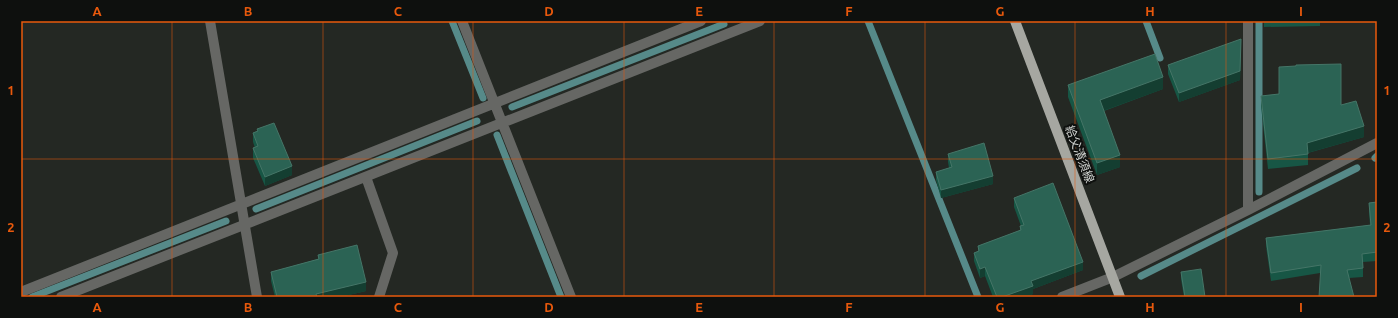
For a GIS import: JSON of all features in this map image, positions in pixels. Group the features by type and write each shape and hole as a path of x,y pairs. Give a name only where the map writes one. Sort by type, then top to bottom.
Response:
{"main road":[{"name":"給父清須線","path":"1015,21 1120,297"}],"street":[{"path":"210,21 257,297"},
{"path":"462,21 571,297"},
{"path":"21,292 701,21"},
{"path":"731,21 735,31"},
{"path":"61,297 760,21"},
{"path":"1248,21 1248,210"},
{"path":"1062,297 1112,277 1248,210 1377,142"},
{"path":"366,177 393,253 379,297"}],"building":[{"path":"1241,39 1240,71 1179,93 1168,65"},
{"path":"1155,54 1163,77 1100,100 1120,155 1097,163 1068,85"},
{"path":"1341,64 1341,105 1356,101 1364,126 1307,143 1308,154 1268,159 1261,96 1279,94 1279,67"},
{"path":"274,123 292,166 265,177 253,148 258,146 253,133 258,131 257,129"},
{"path":"984,143 993,176 941,190 936,172 952,167 948,154"},
{"path":"1053,183 1083,262 1031,281 1033,286 1002,297 997,297 985,267 980,269 974,253 979,251 978,246 1021,230 1020,226 1024,225 1014,198"},
{"path":"1377,202 1377,252 1362,254 1363,268 1347,270 1354,297 1319,297 1321,265 1271,273 1266,238 1371,225 1369,203"},
{"path":"357,245 366,282 316,294 317,297 277,297 271,272 319,259 318,255"},
{"path":"1201,269 1205,297 1185,297 1181,272"}],"waterway":[{"path":"452,21 483,98"},
{"path":"868,21 978,297"},
{"path":"1146,21 1160,58"},
{"path":"1259,21 1259,192"},
{"path":"512,107 724,24"},
{"path":"256,209 477,121"},
{"path":"497,135 561,297"},
{"path":"1141,276 1357,168"},
{"path":"32,297 226,221"}]}
